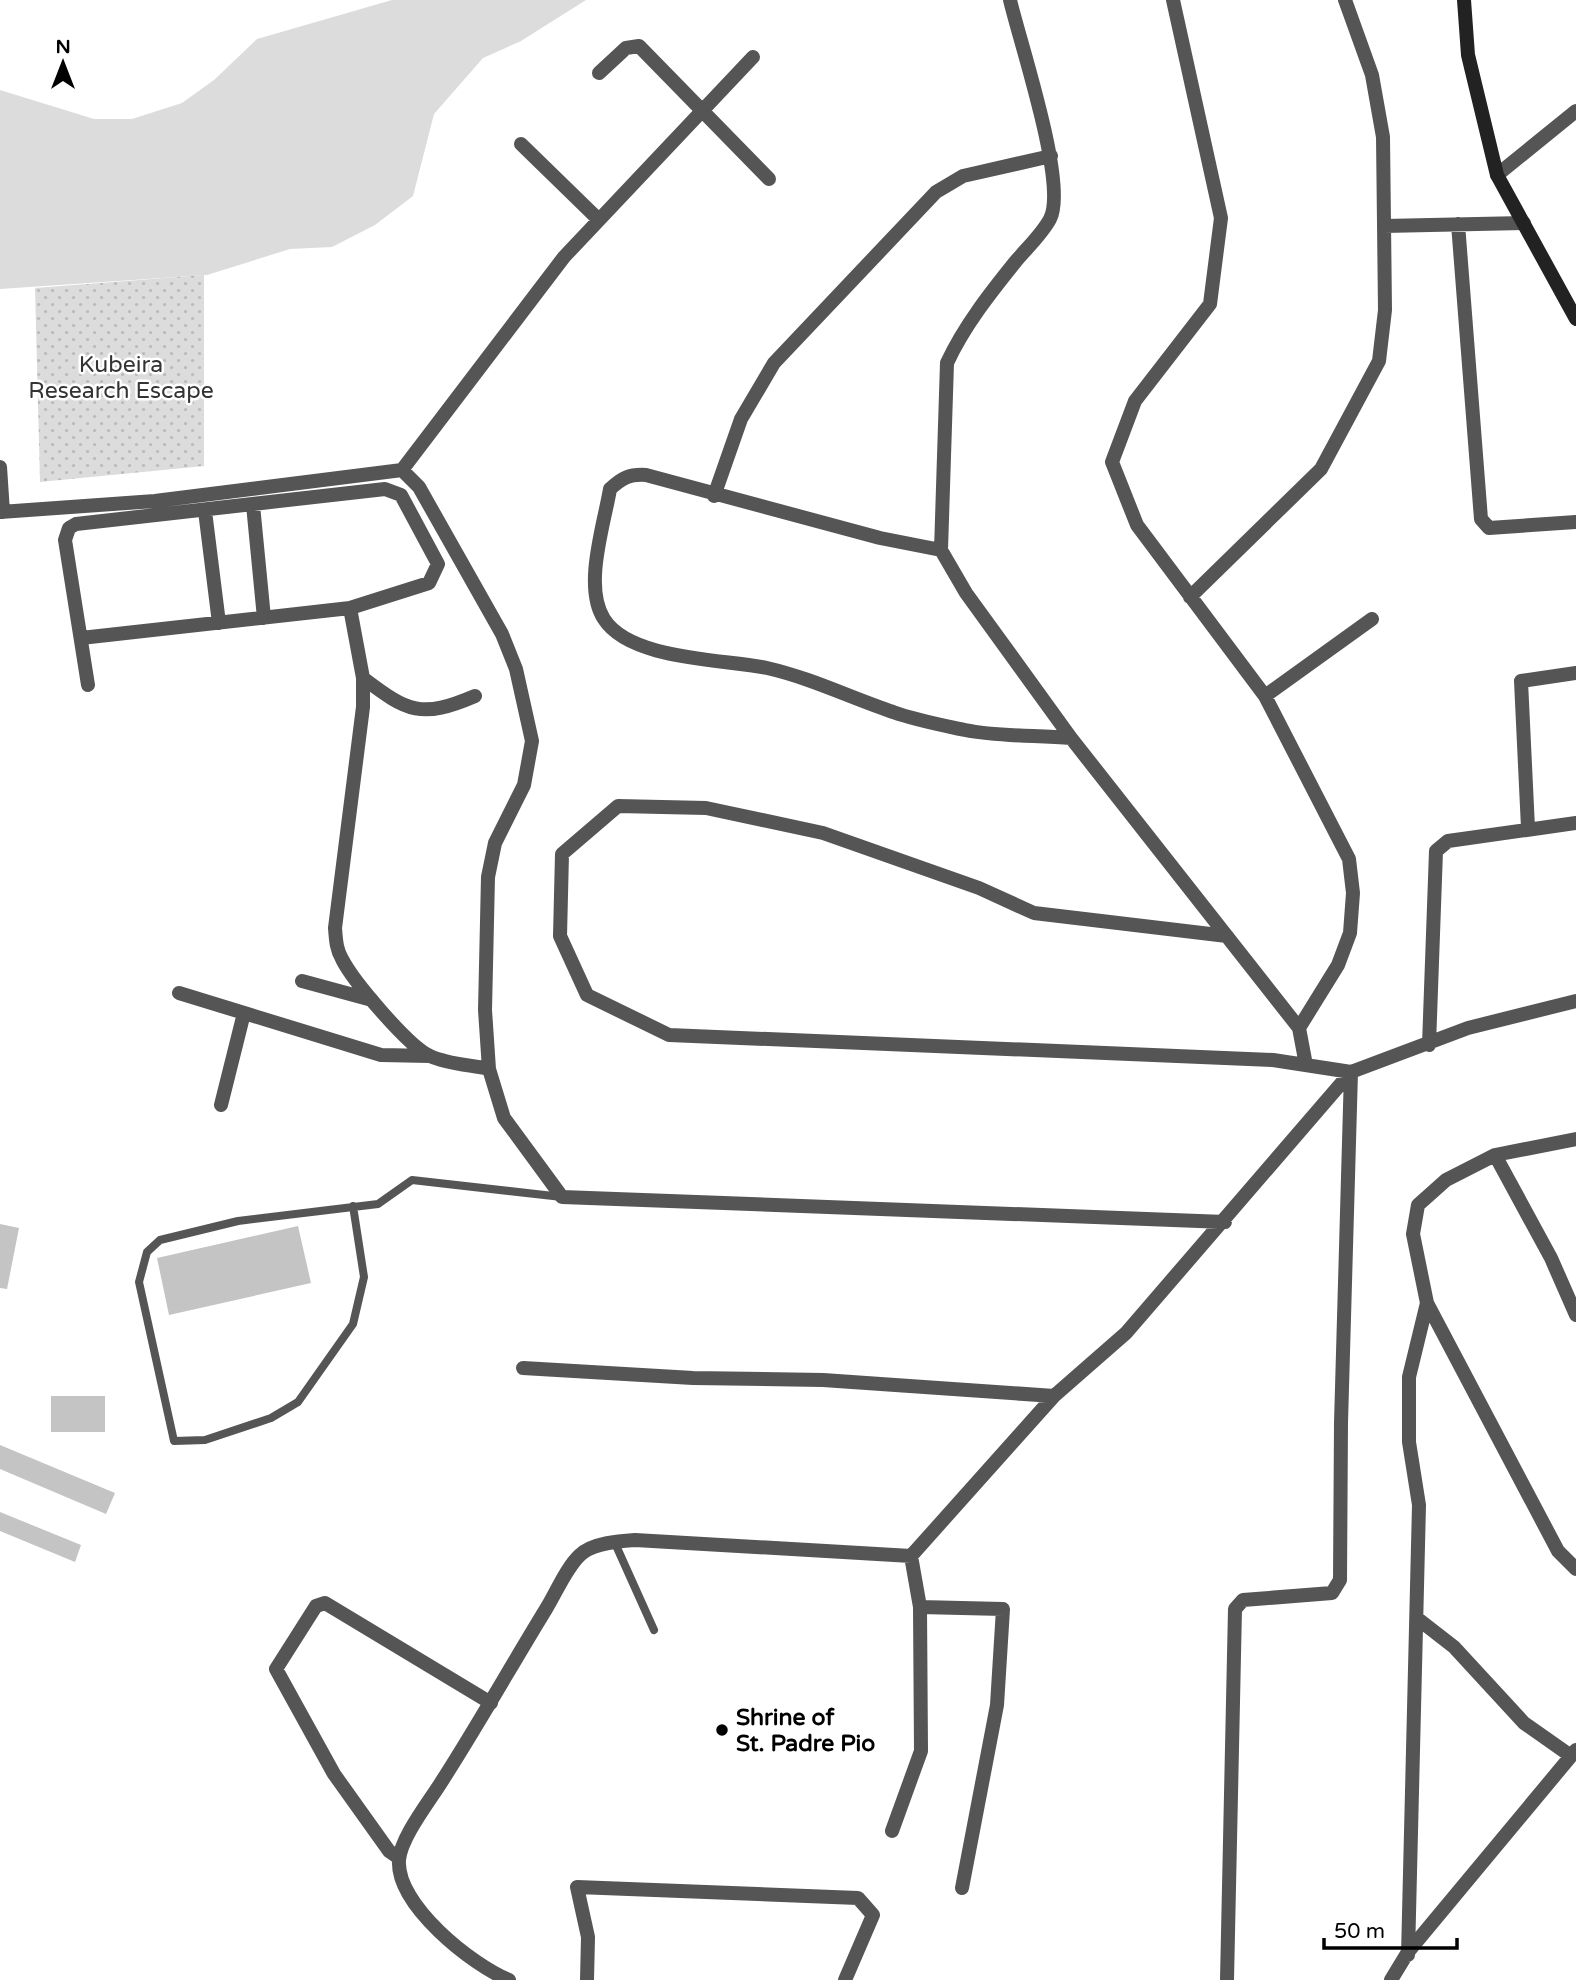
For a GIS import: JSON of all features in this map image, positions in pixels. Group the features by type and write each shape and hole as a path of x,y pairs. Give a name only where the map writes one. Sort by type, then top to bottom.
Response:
{"street":[{"path":"1010,0 1051,156 1055,189 1051,218 1003,277 955,345 947,363 941,550 966,593 1071,738 1299,1028 1306,1065"},
{"path":"1174,0 1221,219 1210,304 1135,401 1112,462 1137,525 1265,696 1349,859 1353,893 1350,933 1338,965 1299,1028"},
{"path":"1191,597 1321,469 1379,361 1385,310 1383,137 1372,75 1345,0"},
{"path":"1464,0 1468,55 1497,175 1576,319"},
{"path":"599,73 626,48 639,46 769,179"},
{"path":"0,467 1,512 155,500 402,470 564,257 752,57"},
{"path":"1497,175 1576,111"},
{"path":"521,144 599,220"},
{"path":"714,496 741,419 774,363 936,192 963,176 1051,156"},
{"path":"1384,226 1524,223"},
{"path":"1458,224 1481,519 1489,528 1576,522"},
{"path":"402,470 419,487 502,634 516,669 531,741 524,785 495,843 488,877 485,1010 489,1069 504,1118 562,1197 1225,1222"},
{"path":"941,550 880,538 714,496 646,475 621,478 610,489 594,583 597,606 605,621 621,636 656,650 815,681 895,713 968,730 1071,738"},
{"path":"81,638 350,608 429,583 435,576 438,564 401,495 394,491 377,490 76,524 69,528 65,540 88,685"},
{"path":"253,505 264,618"},
{"path":"205,511 219,623"},
{"path":"350,608 363,678 363,707 335,928 336,947 343,962 372,1000 413,1044 430,1056"},
{"path":"1265,696 1372,619"},
{"path":"1528,828 1521,681 1576,673"},
{"path":"363,678 395,702 411,708 449,707 475,695"},
{"path":"1227,936 1034,913 979,888 822,833 706,808 618,806 562,854 560,936 587,995 669,1035 1273,1060 1351,1072 1429,1045 1468,1028 1576,1001"},
{"path":"1429,1045 1436,851 1448,841 1576,823"},
{"path":"302,981 372,1000"},
{"path":"179,993 381,1055 403,1058 430,1056 489,1069"},
{"path":"222,1105 244,1013"},
{"path":"911,1556 1054,1396 1126,1333 1225,1222 1351,1072"},
{"path":"1227,1980 1236,1609 1243,1600 1332,1593 1340,1580 1341,1423 1351,1072"},
{"path":"1576,1139 1495,1155 1447,1180 1418,1205 1413,1234 1427,1303 1558,1551 1576,1569"},
{"path":"1495,1155 1551,1258 1576,1315"},
{"path":"1408,1954 1419,1506 1409,1442 1409,1377 1427,1303"},
{"path":"523,1368 693,1378 823,1380 1054,1396"},
{"path":"509,1980 487,1971 422,1913 400,1877 399,1858 412,1828 580,1554 614,1541 635,1540 911,1556"},
{"path":"892,1831 921,1751 920,1607 911,1556"},
{"path":"399,1858 389,1851 334,1774 276,1669 316,1606 325,1603 491,1703"},
{"path":"920,1607 1003,1609 997,1705 962,1888"},
{"path":"1391,1980 1408,1954 1573,1753 1524,1723 1454,1647 1418,1619"},
{"path":"587,1980 588,1937 577,1887 858,1898 873,1915 845,1980"}],"lane":[{"path":"353,1206 364,1277 353,1324 298,1402 271,1418 205,1440 174,1441 139,1282 146,1252 160,1240 238,1221 353,1206 378,1204 412,1180 562,1197"},
{"path":"614,1541 654,1630"}],"green space":[{"path":"392,0 586,0 521,41 483,58 434,114 413,196 375,225 332,247 290,249 207,275 0,289 0,90 94,119 132,119 182,103 214,80 257,39"},
{"name":"Kubeira Research Escape","path":"204,275 204,466 40,482 35,288"}],"building":[{"path":"0,1224 19,1228 7,1289 0,1288"},
{"path":"298,1226 311,1283 169,1315 157,1258"},
{"path":"51,1396 105,1396 105,1432 51,1432"},
{"path":"0,1445 115,1493 106,1514 0,1469"},
{"path":"0,1512 81,1545 75,1562 0,1531"}],"place":[{"name":"Shrine of St. Padre Pio","path":"722,1730"}]}
